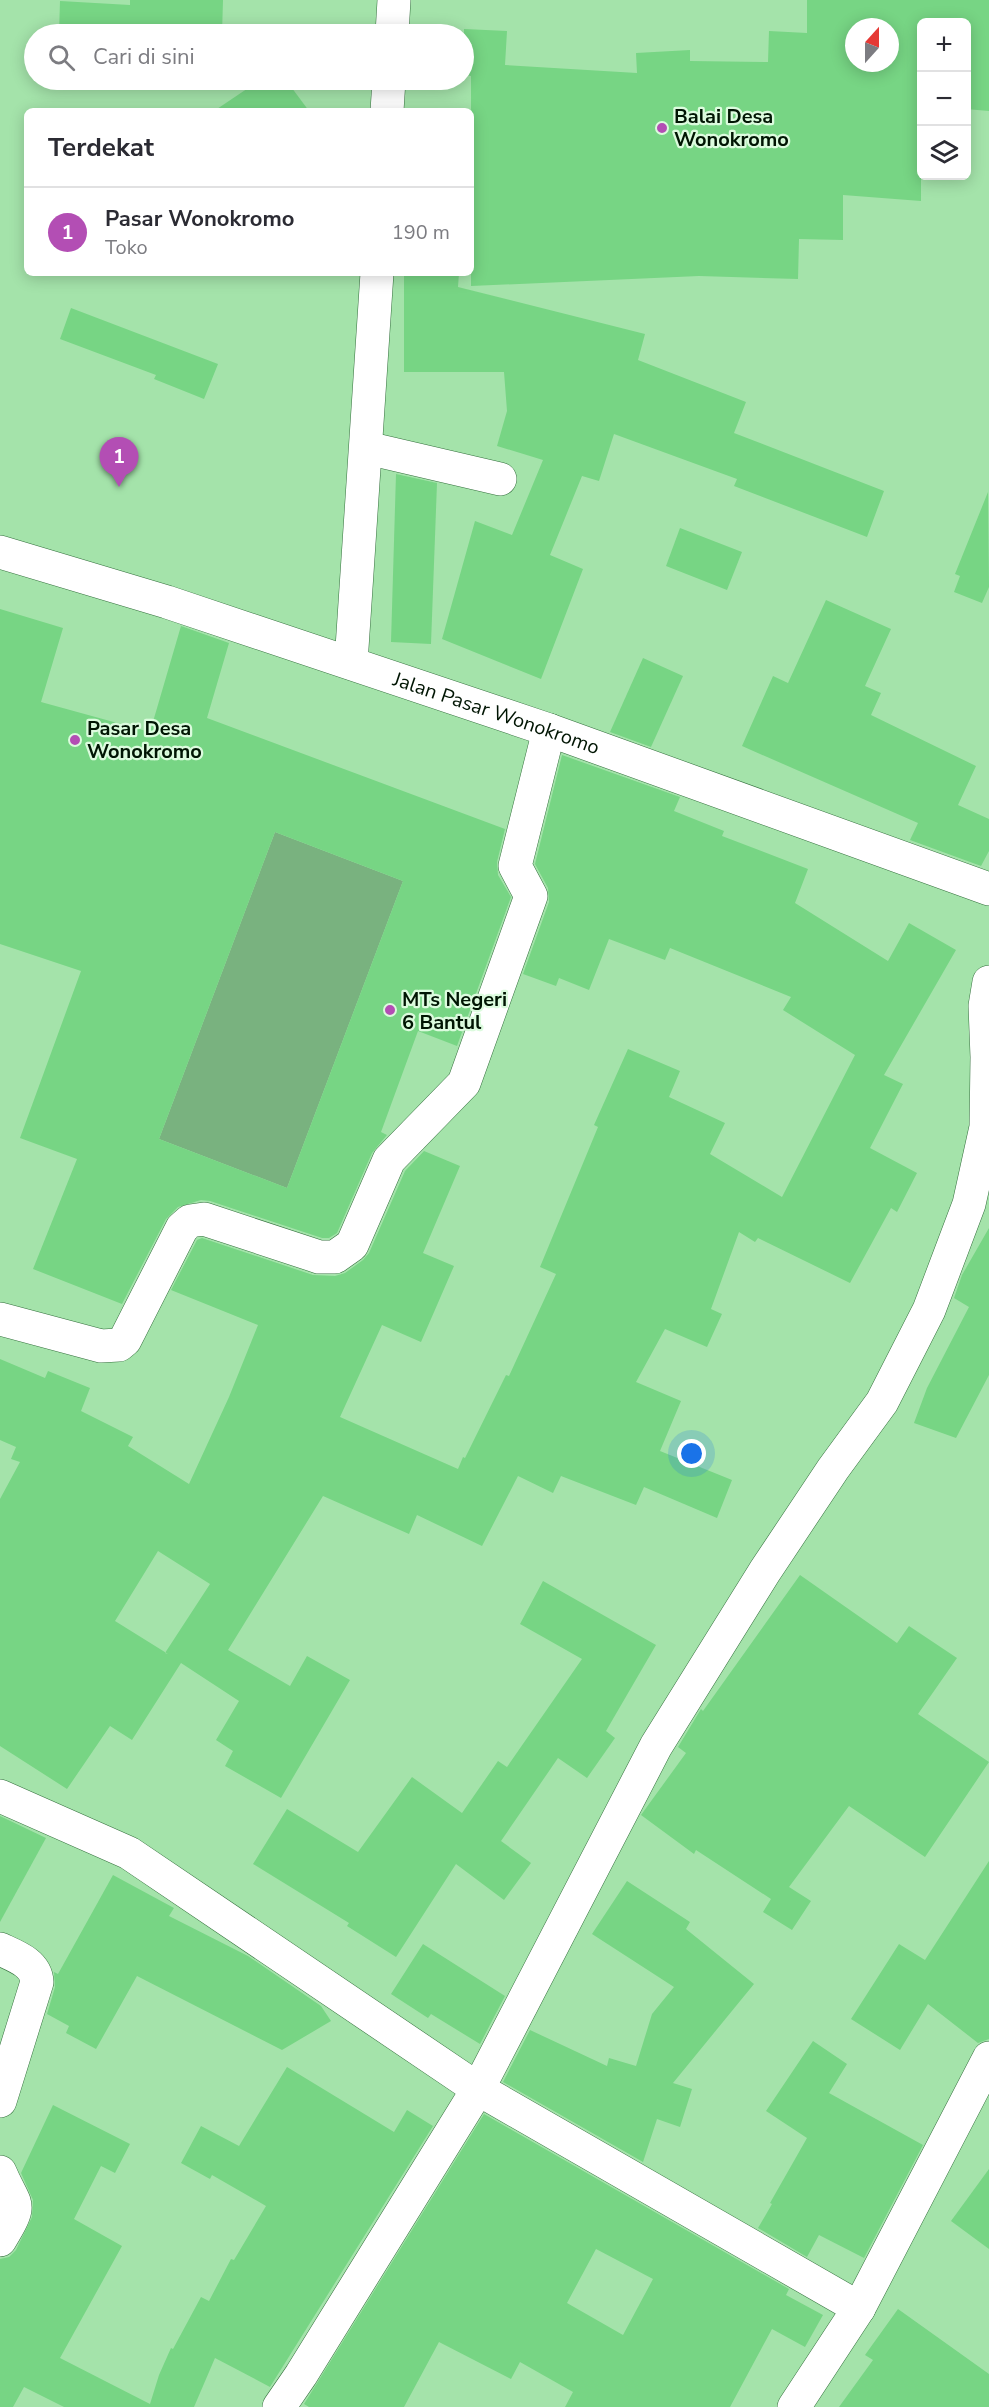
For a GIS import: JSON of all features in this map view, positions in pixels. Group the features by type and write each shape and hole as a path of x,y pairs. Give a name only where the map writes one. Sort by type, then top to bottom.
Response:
{"street":[{"path":"393,24 394,0"},
{"path":"387,108 388,90"},
{"path":"351,663 377,276"},
{"path":"367,447 501,479"},
{"name":"Jalan Pasar Wonokromo","path":"0,552 167,602 549,730 989,890"},
{"path":"0,1319 101,1346 119,1345 125,1340 182,1228 190,1221 197,1219 216,1222 319,1257 335,1257 352,1245 389,1160 464,1083 531,896 515,866 549,730"},
{"path":"279,2407 478,2089 656,1746 765,1571 833,1469 882,1402 929,1310 969,1204 988,1127 985,1006 989,982"},
{"path":"0,1796 129,1853 478,2089 859,2308"},
{"path":"0,1949 27,1964 34,1971 37,1982 0,2101"},
{"path":"795,2407 859,2308 989,2058"},
{"path":"0,2172 14,2197 16,2210 0,2240"}],"green space":[{"path":"275,832 403,881 287,1188 159,1139"}],"building":[{"path":"130,0 223,0 222,24 59,24 60,1 130,5"},
{"path":"807,0 989,0 989,111 971,109 971,18 917,18 917,180 921,180 921,201 843,195 843,240 799,239 798,279 699,276 471,286 471,276 474,276 474,108 471,108 471,90 474,90 474,29 507,31 505,65 637,73 636,53 690,50 690,61 768,62 769,31 807,33"},
{"path":"245,90 293,90 307,108 218,108"},
{"path":"404,276 459,276 458,287 645,334 638,360 746,402 734,433 884,491 867,537 734,486 737,479 614,434 599,481 582,476 550,555 583,569 541,679 442,639 475,521 512,535 543,460 497,446 507,411 504,372 404,372"},
{"path":"71,308 218,364 204,399 154,379 156,375 60,339"},
{"path":"396,474 437,483 431,644 391,642"},
{"path":"988,492 989,587 982,603 954,592 960,576 955,574"},
{"path":"680,528 742,552 727,590 666,566"},
{"path":"826,600 891,629 865,686 881,693 871,715 976,766 958,805 989,819 989,851 981,866 910,840 918,823 742,746 773,676 788,683"},
{"path":"0,609 63,628 41,702 150,732 181,626 229,643 207,718 505,829 497,862 498,875 511,897 457,1046 418,1031 381,1132 387,1135 372,1153 337,1233 329,1238 322,1238 210,1201 201,1200 178,1207 166,1219 122,1304 33,1269 77,1159 20,1138 81,971 0,944","holes":["275,832 403,881 287,1188 159,1139"]},
{"path":"643,658 683,676 651,747 610,732"},
{"path":"562,755 680,797 674,811 724,831 722,836 808,869 795,903 888,961 909,923 956,950 884,1075 903,1084 870,1148 917,1173 897,1212 891,1208 850,1283 758,1238 755,1242 739,1232 711,1309 722,1314 707,1347 665,1329 636,1382 681,1401 660,1451 732,1480 717,1518 644,1487 636,1505 561,1476 553,1493 518,1476 482,1546 417,1515 409,1534 323,1496 228,1650 290,1686 307,1656 350,1680 281,1798 225,1766 233,1751 216,1740 239,1701 181,1663 132,1740 110,1726 67,1789 0,1746 0,1499 20,1462 11,1459 16,1447 0,1440 0,1359 45,1378 48,1371 90,1388 81,1411 133,1437 128,1446 189,1484 229,1397 258,1325 171,1290 197,1240 202,1238 313,1275 335,1276 345,1273 369,1253 405,1171 424,1151 460,1166 423,1253 454,1266 421,1342 382,1325 340,1417 458,1469 506,1375 509,1376 556,1274 540,1267 598,1127 594,1125 628,1049 680,1071 669,1097 725,1123 710,1154 782,1197 855,1055 783,1010 791,997 670,948 665,960 609,939 589,990 559,978 556,986 523,974 549,902 548,888 535,864","holes":["158,1551 210,1584 165,1652 115,1621"]},
{"path":"989,1228 989,1375 956,1438 914,1423 927,1388 969,1307 954,1298 962,1275"},
{"path":"800,1575 897,1643 909,1626 957,1658 918,1714 989,1762 925,1857 849,1806 789,1887 811,1901 792,1930 763,1912 771,1899 696,1850 694,1854 641,1815 686,1753 678,1747 701,1709 703,1711"},
{"path":"543,1581 656,1645 606,1731 615,1738 587,1778 558,1758 501,1841 531,1863 504,1900 456,1864 396,1957 347,1926 349,1923 253,1864 287,1809 358,1852 412,1777 462,1813 498,1761 507,1767 582,1659 520,1624"},
{"path":"0,1816 46,1838 0,1922"},
{"path":"989,1861 989,2039 978,2043 928,2004 900,2050 851,2019 899,1944 925,1960"},
{"path":"113,1875 174,1908 169,1916 248,1956 321,2006 331,2021 282,2050 137,1976 96,2049 66,2033 69,2026 47,2014 55,1987 54,1972 58,1974"},
{"path":"627,1881 690,1922 686,1929 754,1984 673,2083 692,2089 680,2127 657,2119 643,2162 503,2082 530,2030 607,2066 609,2058 636,2066 652,2014 674,1987 592,1934"},
{"path":"423,1944 505,1996 480,2044 431,2014 428,2018 391,1994"},
{"path":"813,2041 847,2064 829,2093 923,2145 864,2258 819,2235 807,2257 758,2228 807,2138 766,2111"},
{"path":"287,2067 394,2132 407,2110 433,2126 270,2387 215,2358 194,2407 64,2407 24,2387 13,2407 0,2407 0,2259 9,2257 16,2250 32,2217 33,2200 21,2173 53,2105 130,2144 115,2173 101,2166 74,2219 122,2246 60,2358 150,2404 171,2348 173,2349 201,2297 209,2301 231,2259 234,2260 266,2206 212,2175 210,2179 181,2163 201,2126 239,2146"},
{"path":"484,2114 789,2289 786,2295 823,2315 805,2347 772,2329 730,2407 565,2407 573,2392 520,2362 511,2379 439,2342 404,2407 309,2407 304,2404","holes":["596,2249 653,2279 623,2335 567,2303"]},
{"path":"989,2169 989,2249 951,2221"},
{"path":"898,2309 989,2374 989,2407 839,2407 873,2360 865,2355"}],"place":[{"name":"Balai Desa Wonokromo","path":"662,128"},
{"name":"Pasar Wonokromo","path":"119,487"},
{"name":"Pasar Desa Wonokromo","path":"75,740"},
{"name":"MTs Negeri 6 Bantul","path":"390,1010"}]}
